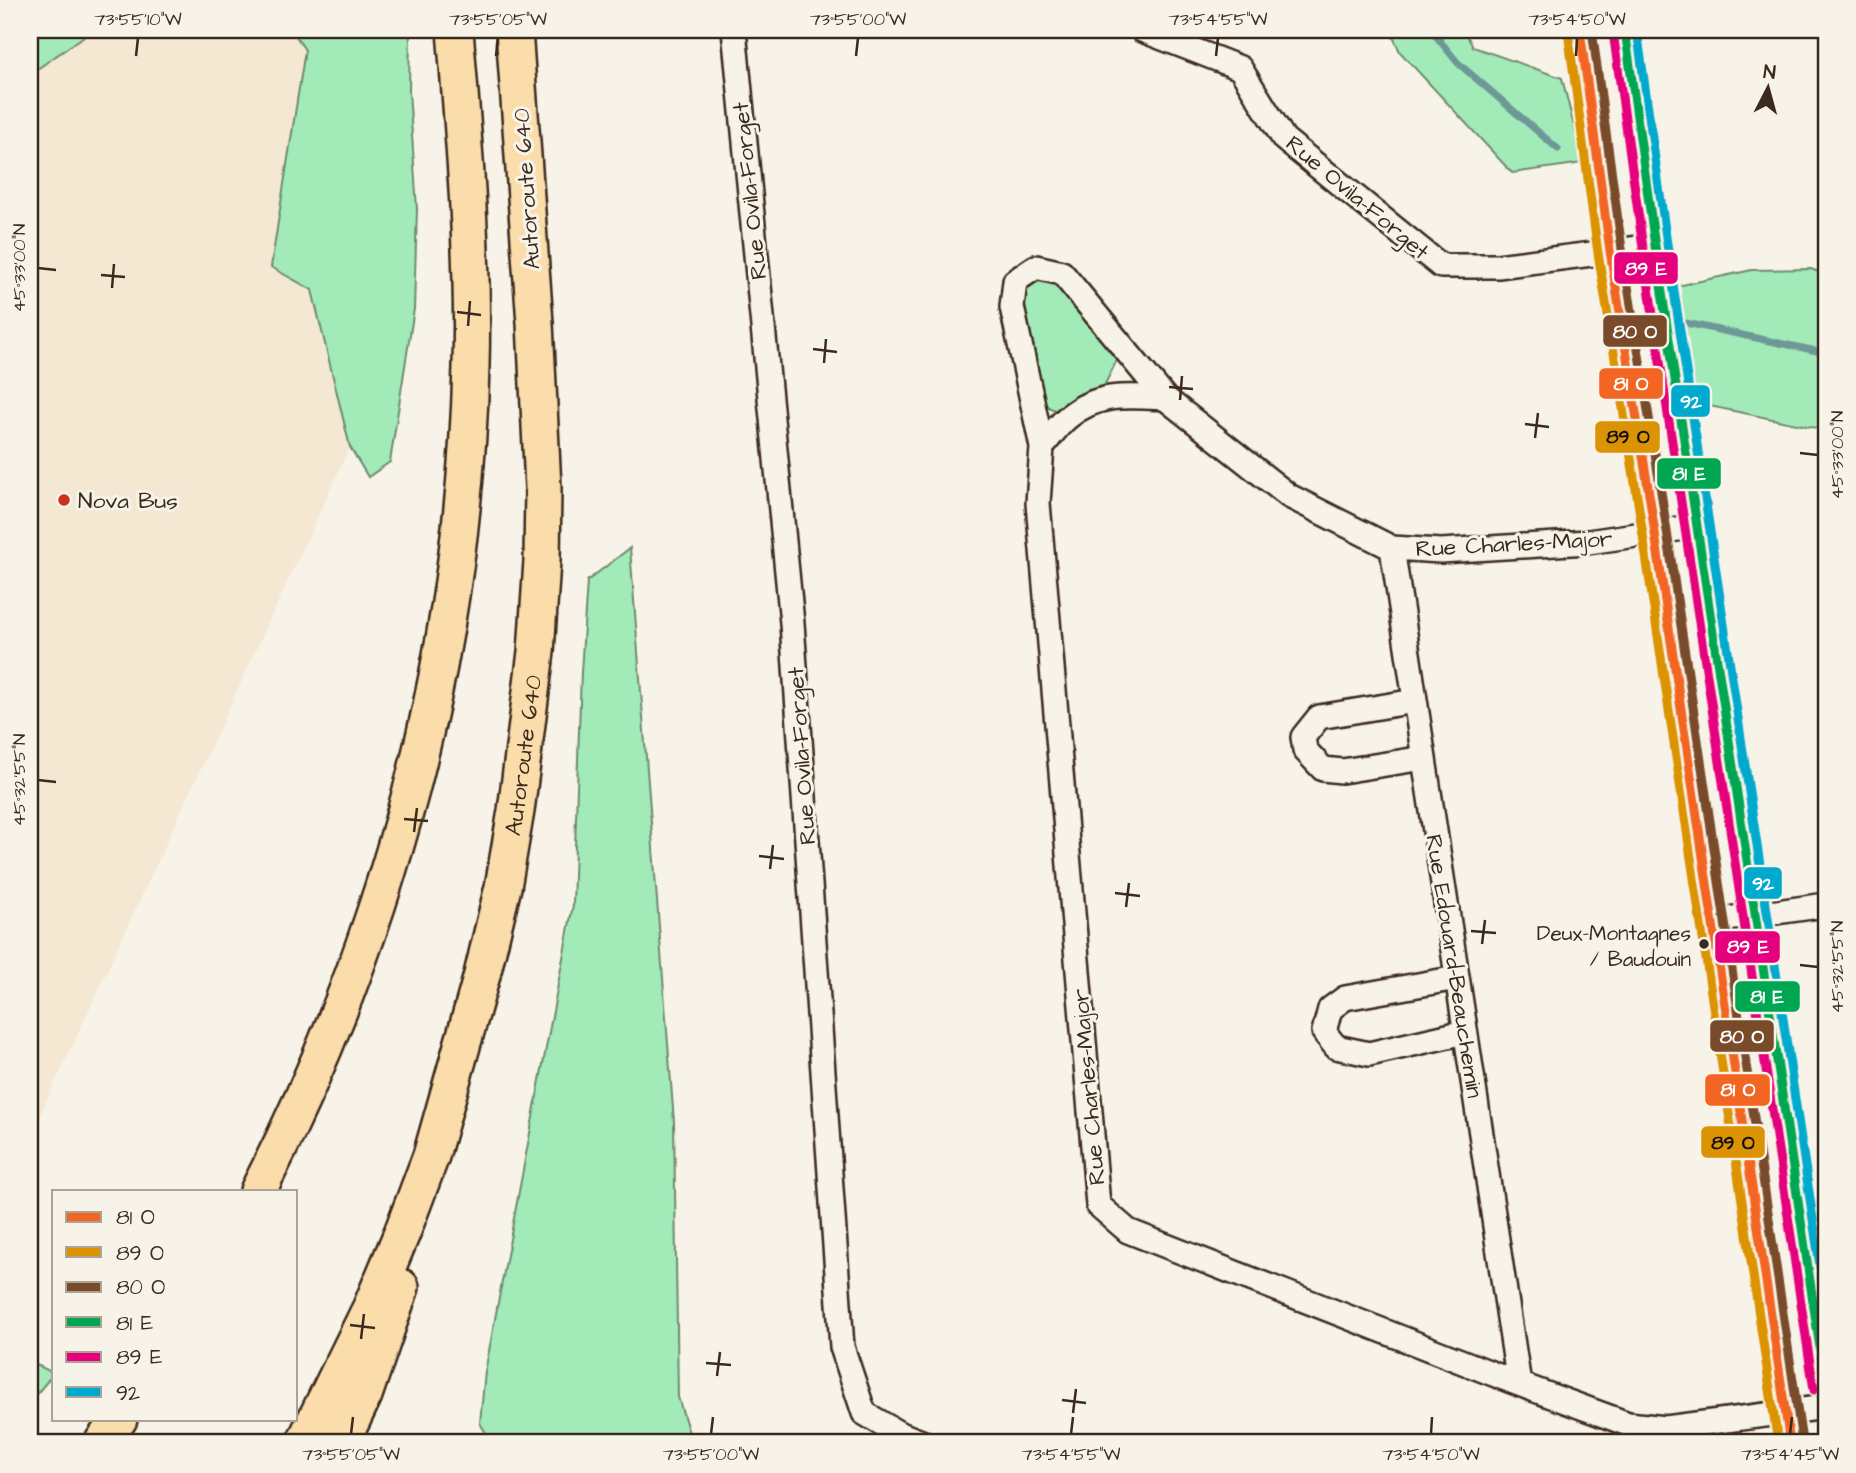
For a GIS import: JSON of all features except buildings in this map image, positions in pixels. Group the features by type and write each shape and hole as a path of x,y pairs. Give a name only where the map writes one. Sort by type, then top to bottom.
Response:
{"highway":[{"path":"258,1190 312,1079 366,942 419,765 447,624 466,463 471,367 468,209 455,30"},
{"name":"Autoroute 640","path":"304,1443 349,1389 371,1307 430,1156 485,965 511,846 536,652 543,488 541,416 514,30"},
{"path":"341,1443 349,1389"},
{"path":"102,1443 118,1420"}],"street":[{"name":"Rue Ovila-Forget","path":"734,30 792,623 842,1347 864,1413 898,1433 924,1443"},
{"name":"Rue Ovila-Forget","path":"1142,30 1240,68 1284,139 1441,266 1498,266 1655,246"},
{"path":"1580,30 1610,251 1655,533 1790,1443"},
{"path":"1625,30 1826,1388"},
{"name":"Rue Charles-Major","path":"1698,526 1588,542 1441,551 1392,548 1289,496 1165,398 1062,273 1036,268 1015,281 1012,307 1042,447 1038,503 1098,1205 1128,1231 1518,1384 1628,1424 1666,1429 1826,1407"},
{"path":"1042,447 1069,416 1097,400 1118,396 1165,398"},
{"name":"Rue Edouard-Beauchemin","path":"1392,548 1518,1384"},
{"path":"1415,701 1319,717 1303,737 1305,750 1323,769 1342,771 1424,758"},
{"path":"1713,921 1826,905"},
{"path":"1457,978 1345,998 1331,1009 1324,1032 1336,1047 1368,1054 1465,1032"}],"shaded area":[{"path":"93,30 292,30 305,50 271,267 312,289 350,447 30,1137 30,74"}],"green space":[{"path":"30,30 93,30 30,74"},
{"path":"292,30 410,30 409,91 417,209 414,309 390,462 368,477 350,447 312,290 271,267 305,50"},
{"path":"1390,30 1464,30 1473,47 1562,78 1583,163 1512,173 1400,52"},
{"path":"1811,269 1826,275 1826,430 1690,402 1677,286 1752,270"},
{"path":"1062,273 1123,348 1097,400 1069,417 1032,399 1015,281"},
{"path":"630,548 674,1122 678,1397 692,1443 492,1443 480,1423 485,1372 573,905 587,581"},
{"path":"30,1362 52,1372 52,1375 30,1402"}],"waterway":[{"path":"1431,30 1458,63 1558,149"},
{"path":"1686,323 1826,353"}],"transit line":[{"path":"1580,30 1610,251 1650,500 1790,1443"},
{"path":"1592,30 1622,249 1662,498 1802,1441"},
{"path":"1625,30 1826,1388"},
{"name":"92","path":"1637,30 1826,1306"},
{"path":"1568,32 1598,253 1638,502 1778,1443"},
{"path":"1613,32 1814,1390"}],"place":[{"name":"Nova Bus","path":"64,500"},
{"name":"Deux-Montagnes / Baudouin","path":"1704,944"}]}
